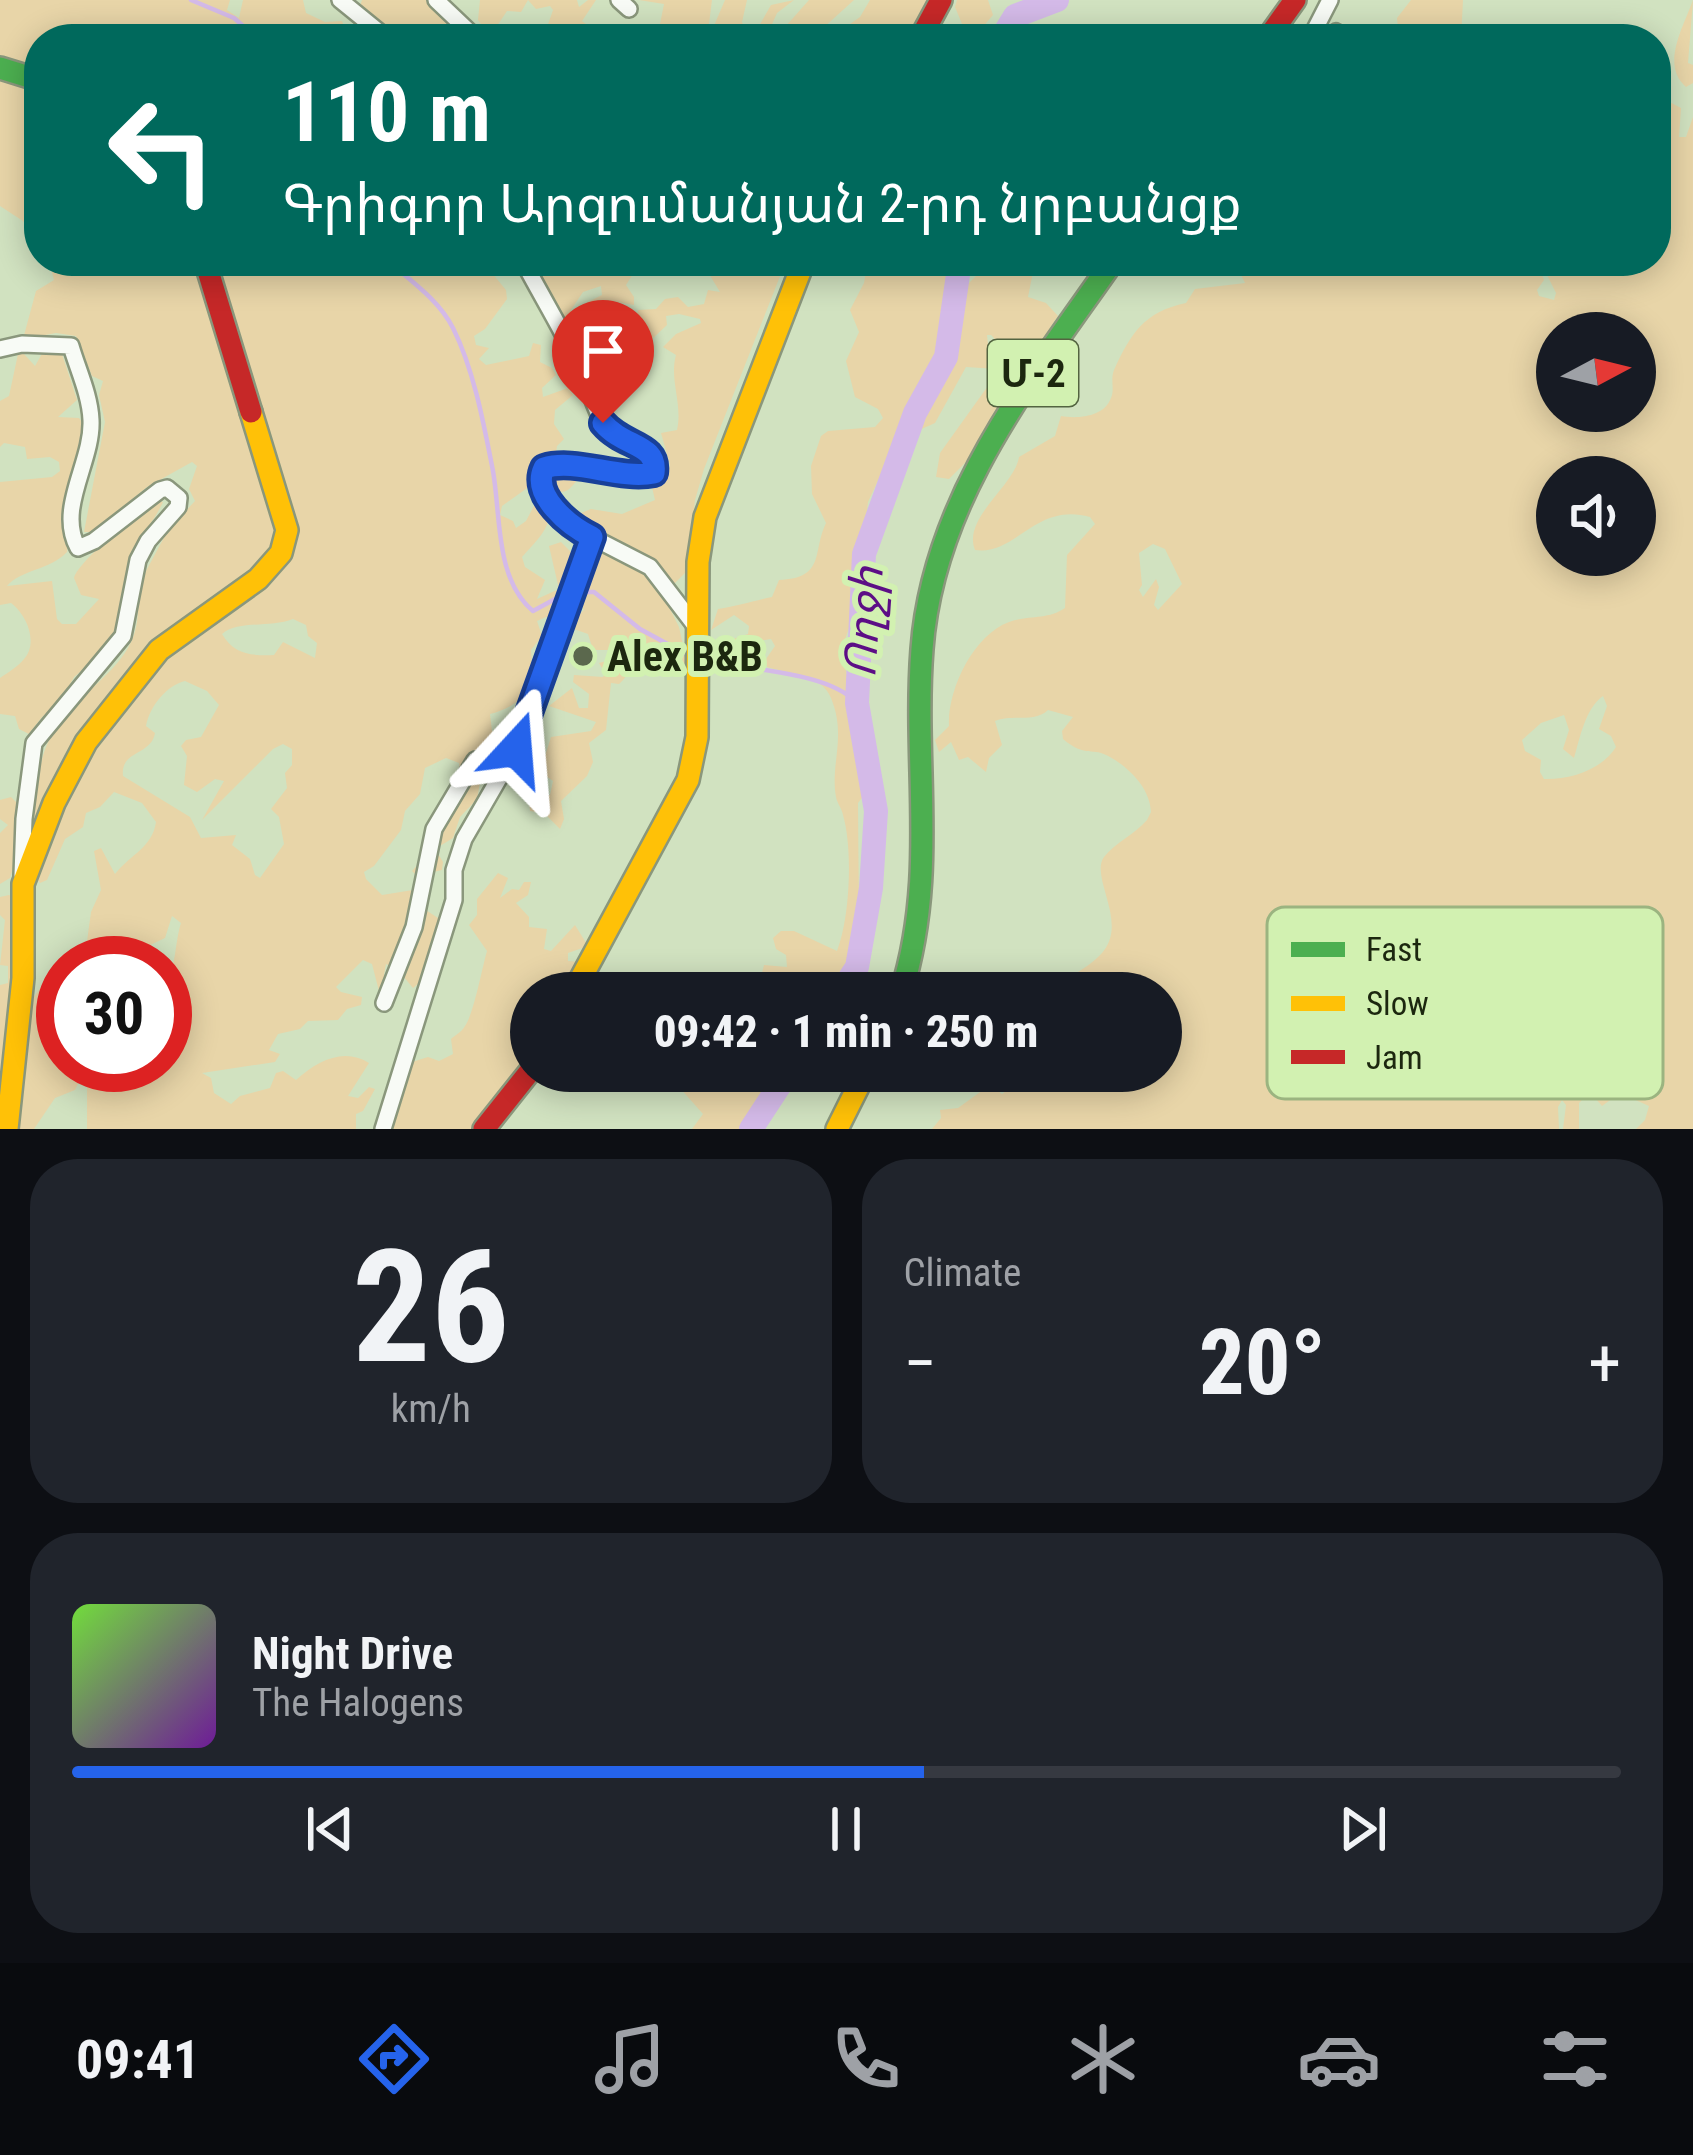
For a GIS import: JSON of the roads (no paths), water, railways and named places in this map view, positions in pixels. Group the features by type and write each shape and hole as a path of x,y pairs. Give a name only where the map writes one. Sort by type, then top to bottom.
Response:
{"main road":[{"path":"7,1129 23,978 23,884 54,803 130,684 159,650 258,579 281,553 287,530 209,276"},
{"path":"584,972 688,780 697,737 698,562 705,517 798,276"},
{"name":"Մ-2","path":"906,972 917,929 923,851 922,648 941,551 964,491 1002,418 1102,276"},
{"path":"484,1129 513,1092"},
{"path":"837,1129 856,1092"}],"street":[{"path":"340,0 370,24"},
{"path":"436,0 461,24"},
{"path":"531,276 580,367 603,423 615,437 650,452 656,462 654,473 643,475 590,472 564,464 544,468 539,482 546,497 578,530 650,567 696,627"},
{"path":"0,349 22,344 71,346 91,422 71,510 78,548 160,490 167,488 179,497 178,507 138,560 123,636 34,743 24,819 23,884"},
{"path":"382,1129 454,900 454,870 464,839 516,749 592,537"},
{"path":"383,1003 415,927 424,866 447,802 476,760 502,774"}],"waterway":[{"path":"191,0 241,24"},
{"name":"Ողջի","path":"1010,24 1015,16 1057,0"},
{"path":"405,276 453,328 473,380 512,582 533,611 568,592"},
{"name":"Ողջի","path":"854,972 871,888 876,811 857,703 864,554 915,413 946,357 958,276"},
{"path":"579,592 594,592 640,629 686,654"},
{"path":"709,661 809,678 857,703"},
{"name":"Ողջի","path":"751,1129 775,1092"}],"place":[{"name":"Alex B&B","path":"583,656"}]}
